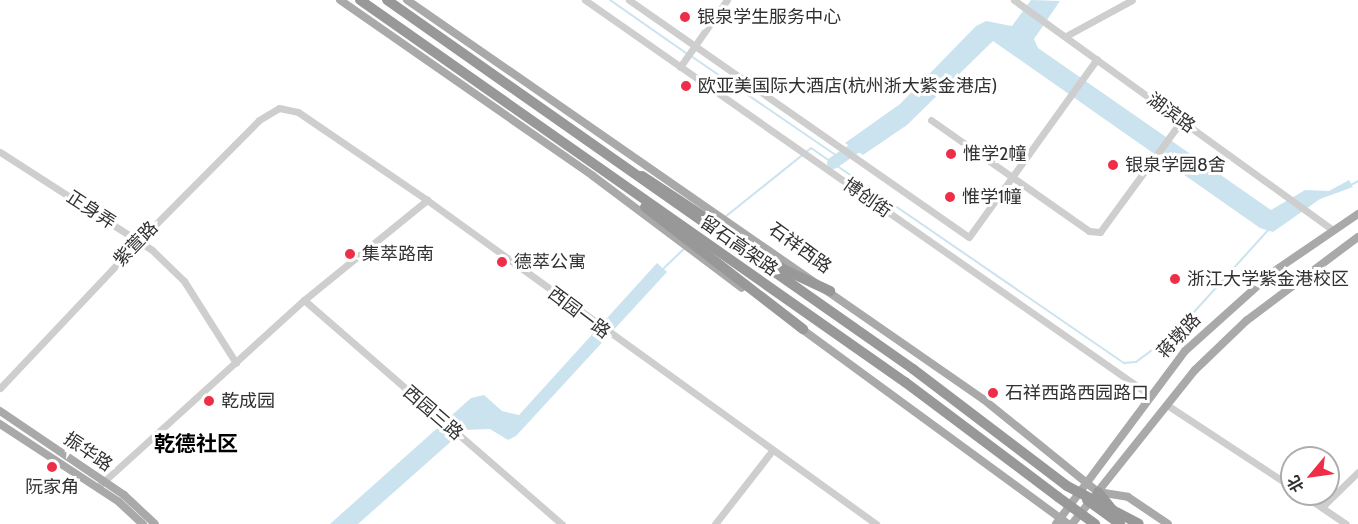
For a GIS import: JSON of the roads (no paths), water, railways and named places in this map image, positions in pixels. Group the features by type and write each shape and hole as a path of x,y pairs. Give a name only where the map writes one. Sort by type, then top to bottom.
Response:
{"highway":[{"name":"留石高架路","path":"360,0 616,179 683,237 905,382 1095,524"},
{"name":"留石高架路","path":"387,0 629,172 708,216 721,231 913,369 1120,524"},
{"path":"721,231 784,270 830,291"},
{"path":"700,249 803,329"},
{"path":"1067,486 1139,524"},
{"path":"1098,492 1132,524"},
{"path":"1058,497 1087,524"}],"main road":[{"path":"340,0 700,249"},
{"name":"石祥西路","path":"407,0 708,216 733,221 984,399 1098,492 1128,497 1168,524"},
{"name":"蒋墩路","path":"1058,521 1185,351 1238,301 1332,230 1358,214"},
{"name":"蒋墩路","path":"1070,524 1167,405 1246,321 1358,237"},
{"path":"803,329 1058,521 1070,524"},
{"name":"振华路","path":"0,411 99,486 143,524"},
{"name":"振华路","path":"0,424 155,524"}],"street":[{"name":"博创街","path":"585,0 1150,395"},
{"path":"629,0 693,49 827,138 969,237 1095,62"},
{"path":"681,66 727,0"},
{"name":"湖滨路","path":"1014,0 1066,36 1095,62 1332,230"},
{"path":"1066,36 1132,0"},
{"name":"西园一路","path":"279,108 298,112 427,200 624,346 876,524"},
{"name":"紫萱路","path":"0,388 139,241 259,120 279,108"},
{"path":"931,120 1089,231 1100,232 1180,122"},
{"name":"正身弄","path":"0,152 139,241 184,281 236,363"},
{"path":"99,486 304,300 427,200"},
{"name":"西园三路","path":"304,300 562,524"},
{"path":"1167,405 1280,479"},
{"path":"715,524 771,452"},
{"path":"1346,524 1322,507 1358,472"}],"water":[{"path":"1031,0 1060,1 1034,39 1038,48 1271,210 1305,190 1329,191 1349,180 1353,187 1320,199 1273,232 1260,228 993,41 907,125 863,155 845,143 900,104 976,26 986,21 1012,26"},
{"path":"657,263 667,272 516,436 508,440 490,429 464,430 358,524 330,524 471,398 484,395 502,411 519,415"}],"waterway":[{"path":"610,0 686,53"},
{"path":"691,56 840,158"},
{"path":"833,163 867,140"},
{"path":"725,217 811,148 1124,363 1136,362 1176,332 1270,228"},
{"path":"1349,186 1358,181"},
{"path":"663,269 685,248"}],"place":[{"name":"银泉学生服务中心","path":"685,17"},
{"name":"欧亚美国际大酒店(杭州浙大紫金港店)","path":"686,86"},
{"name":"惟学2幢","path":"951,154"},
{"name":"银泉学园8舍","path":"1113,165"},
{"name":"惟学1幢","path":"950,197"},
{"name":"集萃路南","path":"350,254"},
{"name":"德萃公寓","path":"502,262"},
{"name":"浙江大学紫金港校区","path":"1175,279"},
{"name":"石祥西路西园路口","path":"993,393"},
{"name":"乾成园","path":"209,401"},
{"name":"阮家角","path":"52,467"}],"district":[{"name":"乾德社区","path":"196,444"}]}
